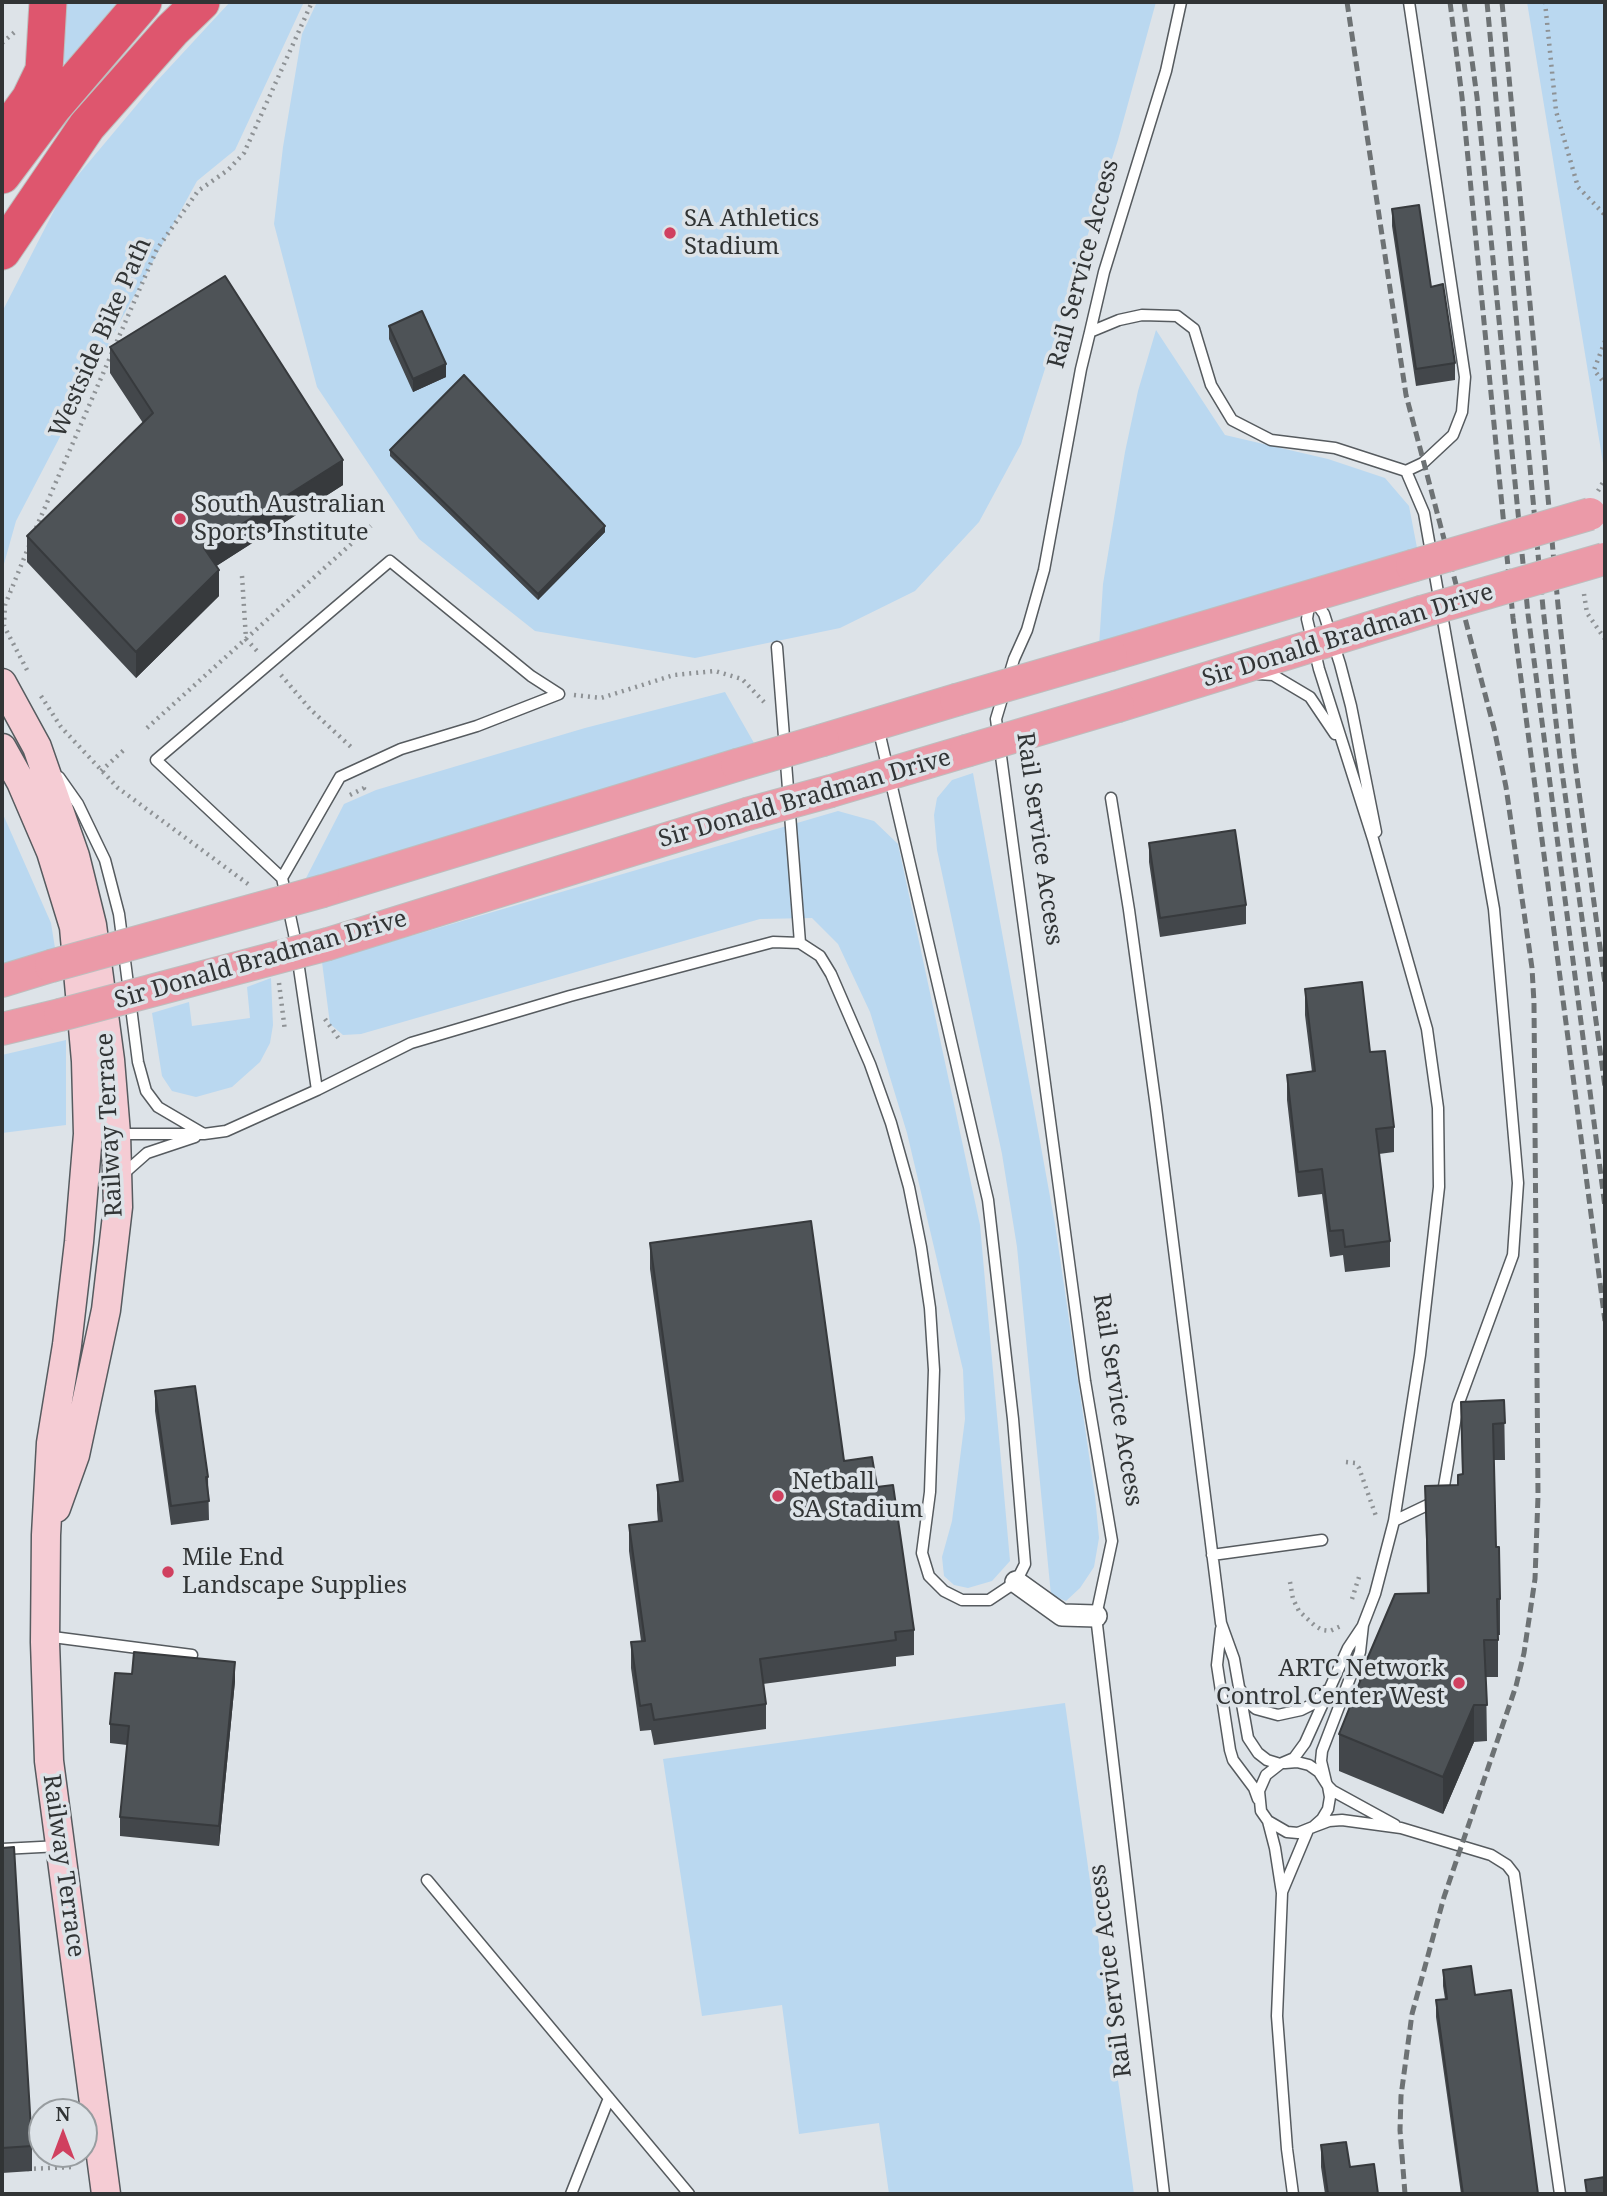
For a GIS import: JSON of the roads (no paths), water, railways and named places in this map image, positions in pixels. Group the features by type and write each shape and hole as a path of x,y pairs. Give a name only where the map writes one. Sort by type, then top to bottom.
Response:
{"highway":[{"path":"2,137 30,99 44,70 48,2"},
{"path":"2,175 53,107 143,2"},
{"path":"2,251 87,126 172,30 201,2"}],"main road":[{"name":"Sir Donald Bradman Drive","path":"2,981 323,891 737,765 1598,512"},
{"name":"Sir Donald Bradman Drive","path":"2,1029 328,944 747,814 1118,706 1421,612 1604,559"},
{"name":"Railway Terrace","path":"2,683 37,747 75,856 92,925 110,1060 102,1134 78,1256 51,1443 46,1535 45,1636 49,1761 106,2194"},
{"name":"Railway Terrace","path":"2,748 51,852 74,927 86,1061 102,1134 117,1179 118,1207 106,1310 91,1386 75,1455 46,1535"}],"street":[{"path":"1016,1582 1062,1615 1096,1616"}],"lane":[{"name":"Rail Service Access","path":"1164,2194 1096,1616 1112,1541 1085,1381 996,719 1014,659 1027,630 1044,570 1081,369 1104,272 1166,71 1181,2"},
{"path":"1090,332 1119,320 1142,315 1177,316 1194,329 1211,385 1232,420 1271,440 1335,448 1406,471 1423,463 1453,435 1462,412 1465,377 1409,2"},
{"path":"1394,1521 1442,1498 1458,1405 1513,1255 1518,1183 1494,909 1424,513 1406,471"},
{"path":"282,878 340,777 401,749 477,726 559,694 531,676 390,561 156,760 282,878 294,934 317,1090"},
{"path":"1310,596 1307,619 1322,643 1351,706 1382,872"},
{"path":"1258,1800 1266,1775 1294,1758 1306,1744 1375,1594 1394,1521 1420,1355 1439,1187 1438,1108 1427,1029 1345,752 1322,643 1324,614 1310,596"},
{"path":"777,647 800,943"},
{"path":"1231,671 1273,675 1310,697 1345,752"},
{"path":"102,1134 204,1134 226,1131 411,1043 569,996 773,942 800,943 820,956 831,974 870,1064 902,1161 921,1247 930,1308 933,1370 930,1492 922,1553 929,1576 944,1591 962,1600 989,1600 1016,1582 1025,1564 988,1200 877,724"},
{"path":"37,747 78,804 105,860 120,914 138,1062 146,1091 158,1107 204,1134"},
{"path":"1111,799 1154,1094 1221,1623 1234,1659 1242,1718 1252,1746 1267,1760 1309,1765 1319,1772 1333,1791 1401,1828"},
{"path":"117,1179 147,1153 204,1134"},
{"path":"1212,1555 1322,1540"},
{"path":"1221,1623 1217,1665 1230,1749 1233,1760 1254,1788 1261,1811 1268,1821 1282,1893 1277,2016 1293,2194"},
{"path":"1282,1893 1311,1829 1328,1809 1330,1797 1321,1761 1322,1751 1360,1652 1363,1625"},
{"path":"45,1636 192,1655"},
{"path":"1238,1684 1256,1709 1278,1715 1301,1710 1315,1703 1335,1678"},
{"path":"1268,1821 1287,1832 1298,1833 1329,1821 1342,1820 1401,1828 1491,1855 1507,1865 1514,1874 1560,2194"},
{"path":"2,1849 60,1846"},
{"path":"427,1880 689,2194"},
{"path":"571,2194 608,2098"}],"railway":[{"path":"1347,2 1406,395 1494,728 1506,787 1532,968 1534,1003 1538,1496 1535,1579 1524,1653 1516,1686 1444,1897 1412,2014 1401,2096 1400,2130 1405,2194"},
{"path":"1450,2 1462,97 1513,618 1605,1321"},
{"path":"1464,2 1477,97 1528,614 1605,1207"},
{"path":"1487,2 1543,608 1560,757 1605,1087"},
{"path":"1502,2 1558,605 1574,755 1605,984"}],"place":[{"name":"SA Athletics Stadium","path":"670,233"},
{"name":"South Australian Sports Institute","path":"180,519"},
{"name":"Netball SA Stadium","path":"778,1496"},
{"name":"Mile End Landscape Supplies","path":"168,1572"},
{"name":"ARTC Network Control Center West","path":"1459,1683"}]}
